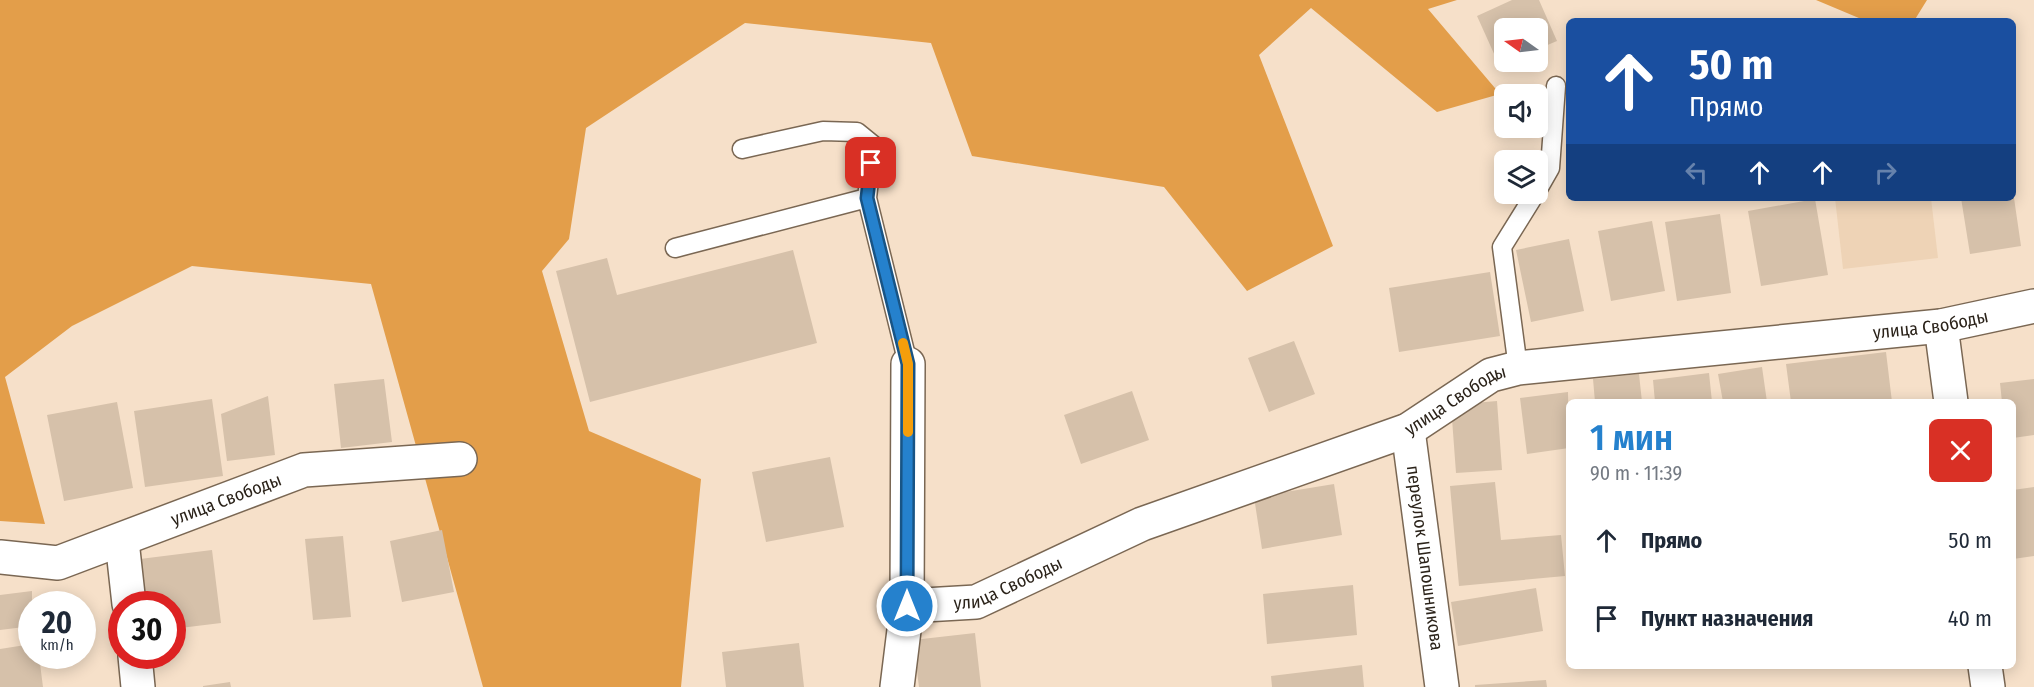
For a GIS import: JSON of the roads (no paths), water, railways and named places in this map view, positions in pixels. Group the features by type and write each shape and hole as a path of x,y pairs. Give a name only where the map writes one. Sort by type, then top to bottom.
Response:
{"street":[{"name":"улица Свободы","path":"907,606 976,602 1142,524 1408,430 1491,375 1518,368 1941,326 2034,306"},
{"path":"1941,326 1951,399"},
{"path":"897,687 907,606 908,364"},
{"name":"переулок Шапошникова","path":"1408,430 1442,687"},
{"name":"улица Свободы","path":"0,557 58,562 122,540 304,470 460,459"},
{"path":"122,540 128,591"},
{"path":"136,669 138,687"},
{"path":"1985,669 1988,687"}],"lane":[{"path":"1548,172 1556,86"},
{"path":"742,149 824,131 857,132 873,145 867,198 908,364"},
{"path":"675,248 867,198"},
{"path":"1518,368 1502,247 1529,204"}]}
